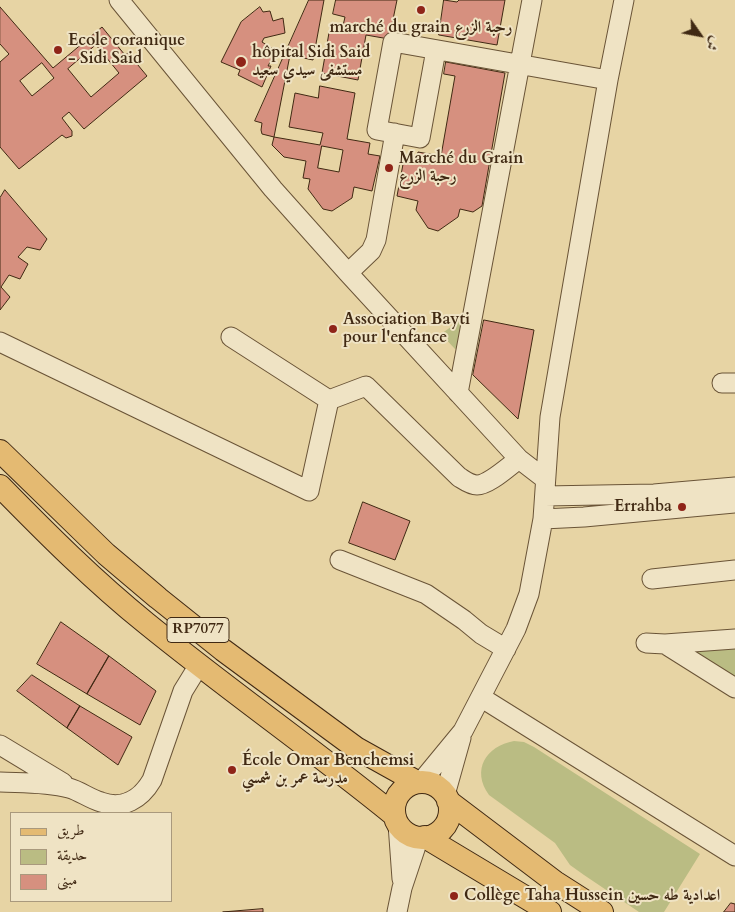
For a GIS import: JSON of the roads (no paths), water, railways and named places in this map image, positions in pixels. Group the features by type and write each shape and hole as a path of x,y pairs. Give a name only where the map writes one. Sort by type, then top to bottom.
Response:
{"main road":[{"name":"RP7077","path":"0,451 106,554 223,650 356,748 419,782 435,785 447,798 555,882 602,912"},
{"name":"RP7077","path":"0,486 86,572 199,666 341,773 396,819 407,833 422,837 550,912"},
{"path":"396,819 394,806 396,798 409,785 419,782"},
{"path":"422,837 434,834 442,828 447,820 449,811 447,798"}],"street":[{"path":"119,0 273,189 545,488 654,494 735,487"},
{"path":"458,393 532,0"},
{"path":"419,782 463,731 482,698 516,629 529,594 543,518 550,417 608,80 624,0"},
{"path":"436,50 420,138 377,130 393,42 608,80"},
{"path":"348,273 371,251 376,240 395,134"},
{"path":"231,337 329,400"},
{"path":"0,342 309,490 329,400"},
{"path":"329,400 366,386 459,477 470,484 478,486 486,483 519,459"},
{"path":"543,518 584,517 735,503"},
{"path":"340,560 426,594 481,634 506,649"},
{"path":"652,579 735,570"},
{"path":"735,639 656,643 735,688"},
{"path":"0,744 71,788 101,802 113,805 136,799 146,791 152,780 183,691 199,666"},
{"path":"482,698 735,856"},
{"path":"447,798 463,731"},
{"path":"0,782 46,783 71,788"},
{"path":"396,819 402,888"},
{"path":"397,912 402,888 422,837"}],"place":[{"name":"marché du grain رحبة الزرع","path":"421,10"},
{"name":"Ecole coranique - Sidi Said","path":"58,50"},
{"name":"hôpital Sidi Said مستشفى سيدي سعيد","path":"241,62"},
{"name":"Marché du Grain رحبة الزرع","path":"389,168"},
{"name":"Association Bayti pour l'enfance","path":"333,329"},
{"name":"Errahba","path":"682,507"},
{"name":"École Omar Benchemsi مدرسة عمر بن شمسي","path":"232,770"},
{"name":"Collège Taha Hussein اعدادية طه حسين","path":"454,896"}]}
